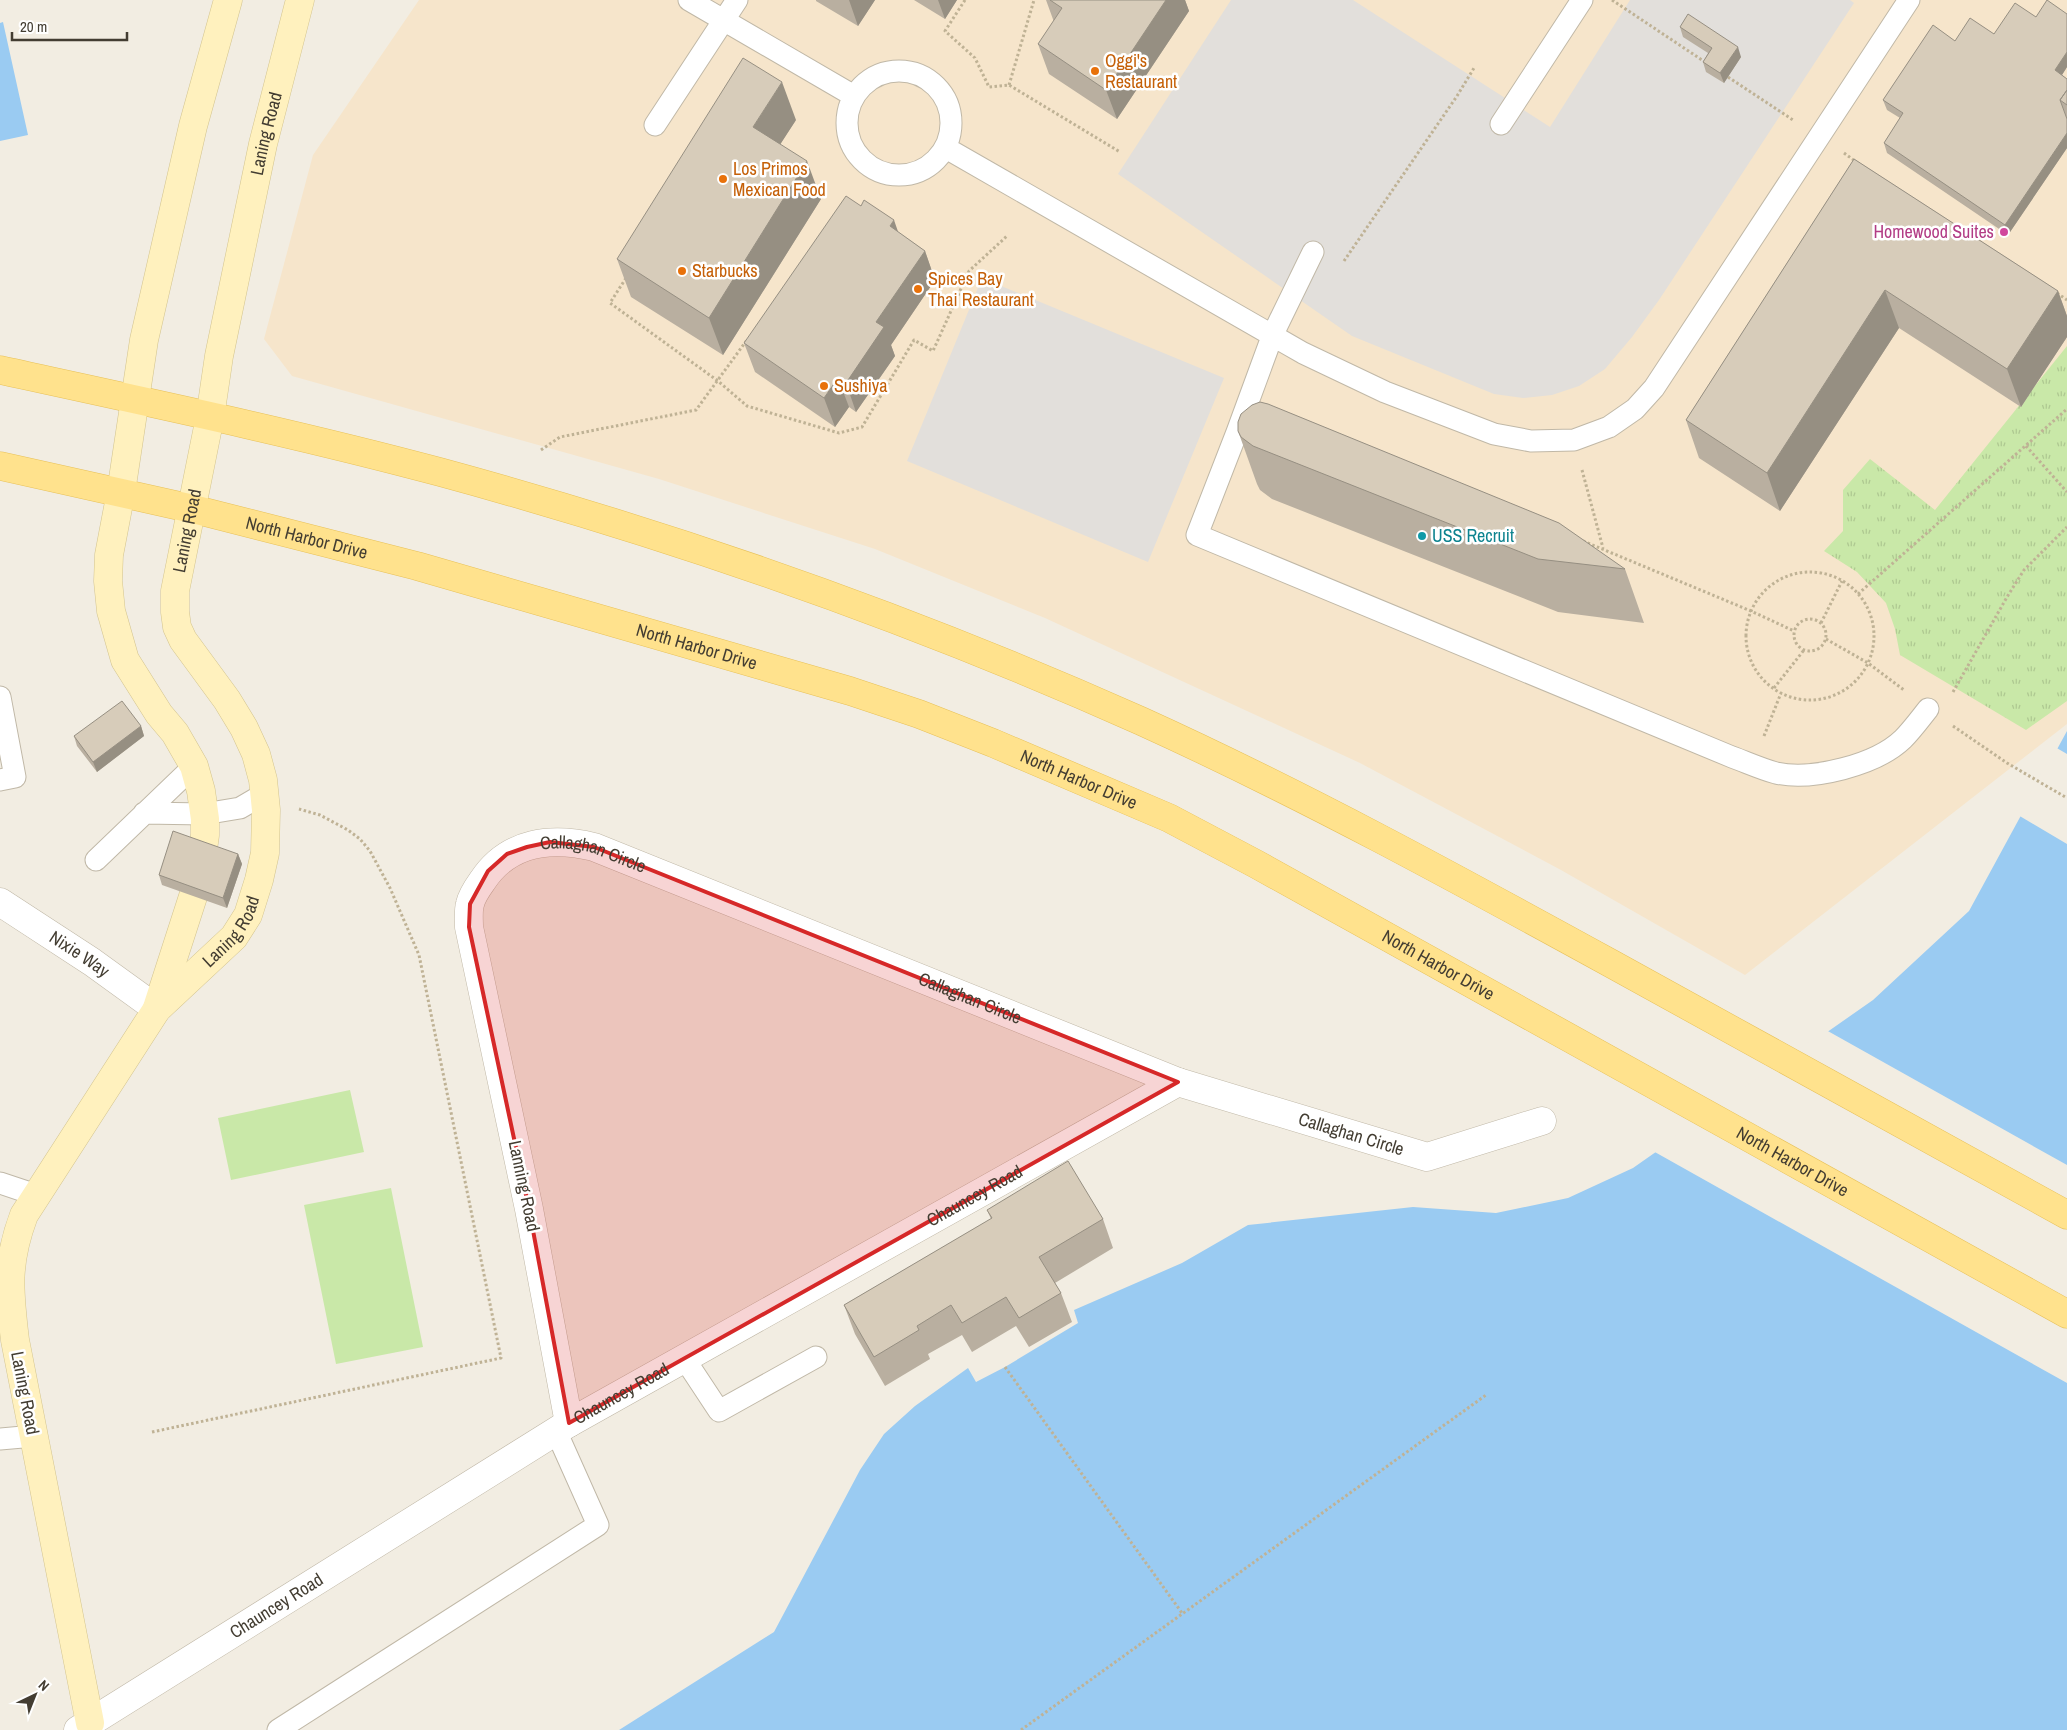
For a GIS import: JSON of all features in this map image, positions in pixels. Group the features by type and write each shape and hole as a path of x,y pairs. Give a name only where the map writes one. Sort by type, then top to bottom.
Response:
{"main road":[{"path":"0,370 257,426 347,448 630,527 874,612 1070,691 1205,751 1387,841 2067,1214"},
{"name":"North Harbor Drive","path":"0,466 193,509 504,590 781,670 920,714 993,742 1169,818 1369,926 1511,1007 2067,1314"}],"street":[{"name":"Laning Road","path":"157,1009 199,878 205,835 204,814 201,791 194,766 175,733 160,714 125,660 117,638 111,610 108,581 109,555 121,492 144,340 193,126 228,0"},
{"name":"Laning Road","path":"84,1727 34,1436 15,1340 10,1287 10,1262 16,1236 24,1215 157,1009 234,937 248,914 259,880 265,852 265,802 263,780 256,754 244,728 227,700 190,652 177,627 175,591 193,509 219,356 262,144 300,0"},
{"name":"Callaghan Circle","path":"473,951 469,927 470,904 476,889 493,866 507,854 527,846 550,842 574,842 594,847 1178,1082 1427,1157 1542,1121"},
{"name":"Nixie Way","path":"0,902 86,958 157,1009"},
{"name":"Lanning Road","path":"473,951 530,1209 562,1427"},
{"name":"Chauncey Road","path":"84,1727 562,1427 1178,1082"}],"lane":[{"path":"689,0 854,96"},
{"path":"655,125 737,0"},
{"path":"1501,124 1582,0"},
{"path":"946,148 1303,353 1385,392 1494,434 1531,441 1574,440 1609,427 1635,410 1654,388 1909,0"},
{"path":"899,71 917,74 933,82 944,96 951,113 951,130 946,148 936,161 922,171 906,176 889,175 873,169 860,159 850,144 846,128 848,111 854,96 866,82 882,73 899,71"},
{"path":"1313,252 1272,334 1244,415 1197,535 1777,773 1819,774 1856,765 1883,754 1903,739 1928,710"},
{"path":"0,697 15,777 0,780"},
{"path":"96,860 194,766"},
{"path":"144,813 204,814 265,802"},
{"path":"0,1183 36,1195"},
{"path":"684,1358 719,1411 816,1357"},
{"path":"278,1730 598,1525 562,1427"},
{"path":"0,1439 34,1436"}],"path":[{"path":"965,0 945,31 974,58 989,87 1009,85 1120,152"},
{"path":"1009,85 1034,0"},
{"path":"1612,0 1711,66"},
{"path":"1338,268 1457,96 1474,68"},
{"path":"1728,77 1860,164"},
{"path":"631,270 610,304 718,381 747,406 838,433 862,427 914,340 933,351 969,271 1007,236"},
{"path":"2050,289 2067,300"},
{"path":"541,450 560,437 696,410 751,334"},
{"path":"1858,594 2067,410"},
{"path":"1574,440 1603,549"},
{"path":"2026,446 2067,492"},
{"path":"1956,688 2024,570 2067,527"},
{"path":"1576,538 1751,611 1794,632"},
{"path":"1798,573 1825,574 1842,581 1858,594 1869,613 1874,634 1873,651 1868,663 1859,679 1849,687 1830,697 1810,700 1797,699 1781,694 1766,682 1754,666 1748,648 1747,628 1751,611 1763,592 1788,576 1798,573"},
{"path":"1821,623 1842,581"},
{"path":"1810,618 1821,623 1826,630 1826,639 1820,649 1809,652 1795,642 1794,632 1796,626 1805,619 1810,618"},
{"path":"1826,639 1868,663 1928,710 2007,762 2067,798"},
{"path":"1774,688 1804,650"},
{"path":"1753,764 1781,694"},
{"path":"152,1432 501,1358 419,956 390,888 370,851 360,839 348,830 320,815 297,808 265,802"},
{"path":"1005,1367 1182,1613"},
{"path":"1020,1730 1486,1395"}],"highlighted area":[{"path":"550,842 594,847 1178,1082 569,1423 529,1209 469,927 470,904 488,871 507,854"}],"shaded area":[{"path":"419,0 2067,0 2067,724 1745,975 1561,870 1360,763 1045,618 875,549 659,479 292,376 264,339 313,155"},
{"path":"1231,0 1353,0 1550,127 1630,0 1850,0 1854,3 1659,300 1632,337 1605,369 1579,386 1552,395 1523,398 1494,394 1352,336 1118,174"},
{"path":"982,278 1224,378 1148,562 907,461"}],"green space":[{"path":"2067,346 2067,701 2026,730 1900,655 1895,629 1886,603 1857,572 1824,551 1843,531 1843,490 1870,459 1935,510"},
{"path":"350,1090 364,1152 231,1180 218,1118"},
{"path":"391,1188 423,1347 336,1364 304,1205"}],"water":[{"path":"3,22 28,135 0,141 0,23"},
{"path":"2067,731 2067,1730 619,1730 774,1632 860,1470 884,1434 915,1406 968,1368 976,1382 1005,1367 1078,1323 1074,1310 1182,1263 1248,1225 1413,1207 1496,1213 1568,1198 1633,1168 1873,1000 1969,911"}],"pier":[{"path":"2055,747 2067,754 2067,844 2018,815"},
{"path":"1826,1030 2067,1165 2067,1383 1653,1151"}],"building":[{"path":"1050,0 1166,0 1106,90 1038,44 1062,8"},
{"path":"2047,0 2067,14 2067,52 2055,70 2067,79 2067,90 2060,100 2067,119 2067,133 2005,225 1884,143 1903,113 1883,100 1933,25 1955,41 1970,18 1994,34 2015,3 2036,17"},
{"path":"1688,14 1738,47 1720,73 1703,62 1712,48 1680,27"},
{"path":"743,58 782,82 753,127 807,161 709,318 617,259"},
{"path":"2067,90 2067,105 2060,100"},
{"path":"1854,159 2058,291 2007,369 1885,290 1767,473 1686,420"},
{"path":"846,196 861,206 864,200 894,220 890,226 925,251 876,322 884,327 846,383 838,378 824,398 744,343"},
{"path":"1260,402 1559,523 1625,569 1538,559 1253,446 1241,437 1238,431 1238,422 1241,414 1252,405"},
{"path":"122,701 141,726 93,762 74,736"},
{"path":"173,831 238,854 223,898 159,875"},
{"path":"1068,1161 1103,1219 1039,1257 1061,1293 1019,1318 1006,1297 962,1323 951,1305 917,1326 919,1330 874,1357 844,1305 992,1218 987,1210"}],"place":[{"name":"Oggi's Restaurant","path":"1095,71"},
{"name":"Los Primos Mexican Food","path":"723,179"},
{"name":"Homewood Suites","path":"2004,232"},
{"name":"Starbucks","path":"682,271"},
{"name":"Spices Bay Thai Restaurant","path":"918,289"},
{"name":"Sushiya","path":"824,386"},
{"name":"USS Recruit","path":"1422,536"}]}
